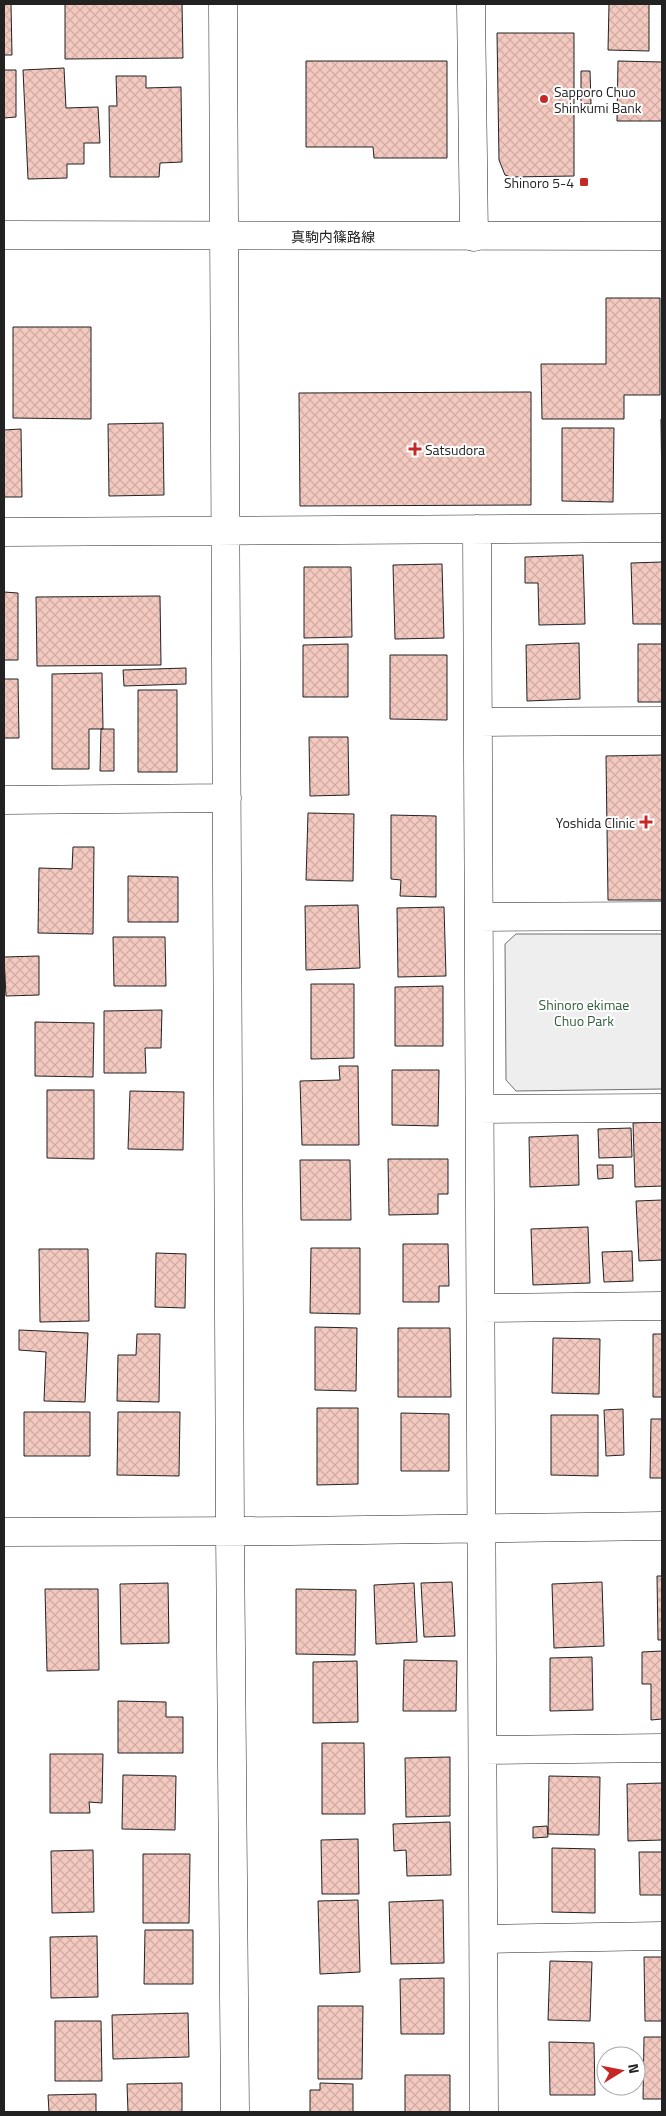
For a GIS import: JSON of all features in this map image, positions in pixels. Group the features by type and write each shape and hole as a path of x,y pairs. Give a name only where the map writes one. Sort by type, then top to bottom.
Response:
{"street":[{"path":"223,4 230,1532 235,2112"},
{"path":"471,4 474,237"},
{"name":"真駒内篠路線","path":"4,235 662,236"},
{"path":"4,532 662,528"},
{"path":"477,529 484,2112"},
{"path":"478,722 662,722"},
{"path":"4,800 227,798"},
{"path":"479,917 662,916"},
{"path":"480,1109 662,1108"},
{"path":"481,1308 662,1306"},
{"path":"4,1532 230,1532 662,1526"},
{"path":"483,1750 662,1748"},
{"path":"484,1939 662,1936"}],"green space":[{"name":"Shinoro ekimae Chuo Park","path":"516,934 662,934 662,1089 516,1091 506,1080 505,944"}],"building":[{"path":"4,4 11,4 12,55 4,55"},
{"path":"65,4 182,4 183,58 65,59"},
{"path":"609,4 649,4 649,51 608,50"},
{"path":"497,33 574,33 574,176 511,177 505,175 499,160"},
{"path":"306,61 447,61 447,158 374,158 373,147 306,147"},
{"path":"618,61 662,62 662,121 617,121"},
{"path":"64,68 66,108 98,107 100,143 84,143 84,164 67,164 67,178 28,179 23,70"},
{"path":"4,70 16,70 16,117 4,118"},
{"path":"581,71 590,71 591,104 581,104"},
{"path":"116,76 146,76 146,88 181,87 182,162 160,163 159,177 110,177 109,106 117,106"},
{"path":"606,298 660,298 660,395 624,395 624,419 542,419 541,364 606,364"},
{"path":"13,327 91,327 91,419 13,418"},
{"path":"531,392 531,505 300,506 299,393"},
{"path":"661,419 662,419 662,494"},
{"path":"163,423 164,495 109,496 108,424"},
{"path":"562,428 614,428 613,502 562,501"},
{"path":"21,429 22,497 4,497 4,430"},
{"path":"583,555 585,624 539,625 538,583 525,583 525,557"},
{"path":"662,562 662,624 633,624 631,563"},
{"path":"442,564 444,638 395,639 393,565"},
{"path":"304,567 351,567 352,637 304,638"},
{"path":"4,592 18,593 18,660 4,660"},
{"path":"160,596 161,665 37,666 36,597"},
{"path":"579,643 580,699 527,701 526,645"},
{"path":"348,644 348,697 303,697 303,645"},
{"path":"638,644 662,644 662,702 638,702"},
{"path":"390,655 447,655 447,720 390,719"},
{"path":"186,668 186,684 124,686 123,670"},
{"path":"102,673 103,729 89,729 89,769 52,769 52,674"},
{"path":"4,679 18,679 19,738 4,738"},
{"path":"138,690 177,690 177,772 138,772"},
{"path":"101,729 114,729 114,771 100,771"},
{"path":"309,737 348,737 349,795 310,796"},
{"path":"662,755 662,900 608,900 606,756"},
{"path":"308,813 354,814 353,881 306,880"},
{"path":"391,815 436,816 436,897 400,896 401,880 391,879"},
{"path":"73,847 94,847 93,934 38,933 39,868 72,869"},
{"path":"128,876 178,877 178,922 128,922"},
{"path":"358,905 360,968 306,970 305,906"},
{"path":"444,907 446,976 398,977 397,908"},
{"path":"113,937 165,937 166,986 114,986"},
{"path":"39,956 39,995 6,996 4,957"},
{"path":"311,984 354,984 354,1058 311,1059"},
{"path":"443,986 443,1046 395,1046 395,987"},
{"path":"162,1010 161,1048 145,1048 146,1073 104,1073 104,1011"},
{"path":"35,1022 94,1023 93,1077 35,1076"},
{"path":"339,1066 358,1066 359,1145 302,1145 300,1081 340,1080"},
{"path":"392,1070 439,1070 438,1126 392,1125"},
{"path":"47,1090 94,1090 94,1159 47,1158"},
{"path":"130,1091 184,1092 183,1150 128,1149"},
{"path":"662,1122 662,1186 635,1187 633,1123"},
{"path":"631,1128 632,1157 599,1158 598,1129"},
{"path":"578,1135 579,1185 530,1187 529,1137"},
{"path":"388,1159 448,1159 448,1194 438,1194 438,1214 389,1215"},
{"path":"300,1160 350,1160 351,1220 301,1220"},
{"path":"597,1165 613,1165 613,1178 598,1179"},
{"path":"662,1200 662,1260 639,1261 636,1201"},
{"path":"588,1227 590,1283 533,1285 531,1229"},
{"path":"403,1244 448,1244 449,1286 439,1286 439,1302 403,1302"},
{"path":"311,1248 360,1248 360,1314 310,1313"},
{"path":"39,1249 88,1249 89,1321 40,1322"},
{"path":"632,1251 633,1281 604,1282 602,1252"},
{"path":"156,1253 186,1254 185,1308 155,1307"},
{"path":"315,1327 357,1328 356,1391 315,1390"},
{"path":"398,1328 450,1328 451,1397 398,1397"},
{"path":"19,1330 88,1333 85,1402 44,1401 46,1352 19,1350"},
{"path":"137,1334 160,1334 159,1402 117,1401 118,1355 136,1355"},
{"path":"653,1334 662,1334 662,1397 653,1397"},
{"path":"553,1338 600,1339 599,1394 552,1393"},
{"path":"317,1408 358,1408 358,1484 317,1485"},
{"path":"623,1409 624,1455 606,1456 604,1410"},
{"path":"24,1412 90,1412 90,1456 24,1456"},
{"path":"118,1412 180,1412 179,1476 117,1475"},
{"path":"401,1413 449,1414 449,1471 401,1471"},
{"path":"551,1415 598,1415 598,1476 551,1475"},
{"path":"651,1419 662,1419 662,1478 650,1478"},
{"path":"657,1576 662,1576 662,1640 658,1640"},
{"path":"452,1582 455,1636 424,1637 421,1583"},
{"path":"602,1582 604,1646 554,1648 552,1584"},
{"path":"168,1583 169,1643 121,1644 120,1584"},
{"path":"414,1583 417,1642 376,1644 374,1585"},
{"path":"45,1589 98,1589 99,1670 47,1671"},
{"path":"296,1589 356,1590 355,1655 296,1654"},
{"path":"662,1651 662,1719 651,1720 651,1684 642,1684 642,1652"},
{"path":"592,1657 593,1710 550,1711 550,1658"},
{"path":"404,1660 457,1661 456,1711 403,1711"},
{"path":"357,1661 358,1722 313,1723 313,1662"},
{"path":"118,1701 166,1702 166,1717 183,1717 183,1753 118,1753"},
{"path":"322,1743 364,1743 365,1814 322,1814"},
{"path":"50,1754 103,1754 102,1803 89,1802 90,1813 50,1813"},
{"path":"450,1757 450,1816 406,1817 405,1758"},
{"path":"123,1775 176,1776 175,1830 122,1829"},
{"path":"549,1776 600,1777 599,1835 548,1834"},
{"path":"662,1783 662,1840 628,1841 627,1784"},
{"path":"450,1822 451,1875 407,1876 406,1850 394,1851 393,1824"},
{"path":"547,1826 548,1837 533,1838 533,1827"},
{"path":"358,1839 359,1894 322,1894 321,1840"},
{"path":"552,1848 595,1849 595,1913 552,1912"},
{"path":"93,1850 94,1912 52,1913 51,1851"},
{"path":"639,1852 662,1852 662,1895 640,1895"},
{"path":"143,1854 190,1854 189,1923 143,1923"},
{"path":"358,1900 360,1972 320,1974 318,1901"},
{"path":"443,1900 444,1963 391,1964 389,1902"},
{"path":"145,1930 193,1930 193,1984 144,1984"},
{"path":"97,1936 98,1997 51,1998 50,1937"},
{"path":"644,1957 662,1957 662,2021 645,2021"},
{"path":"550,1961 592,1962 590,2021 548,2020"},
{"path":"444,1978 444,2034 401,2034 400,1979"},
{"path":"318,2006 363,2006 362,2079 318,2079"},
{"path":"188,2013 189,2057 113,2059 112,2015"},
{"path":"55,2021 101,2021 102,2081 55,2081"},
{"path":"644,2037 662,2037 662,2099 643,2099 643,2096 646,2096 646,2046 644,2046"},
{"path":"549,2042 594,2043 595,2095 550,2095"},
{"path":"405,2075 450,2075 450,2112 405,2112"},
{"path":"182,2083 182,2112 128,2112 127,2084"},
{"path":"320,2083 353,2084 353,2112 310,2112 310,2090 320,2090"},
{"path":"96,2094 96,2112 49,2112 48,2095"}],"place":[{"name":"Sapporo Chuo Shinkumi Bank","path":"544,99"},
{"name":"Shinoro 5-4","path":"584,182"},
{"name":"Satsudora","path":"415,449"},
{"name":"Yoshida Clinic","path":"646,822"}]}
